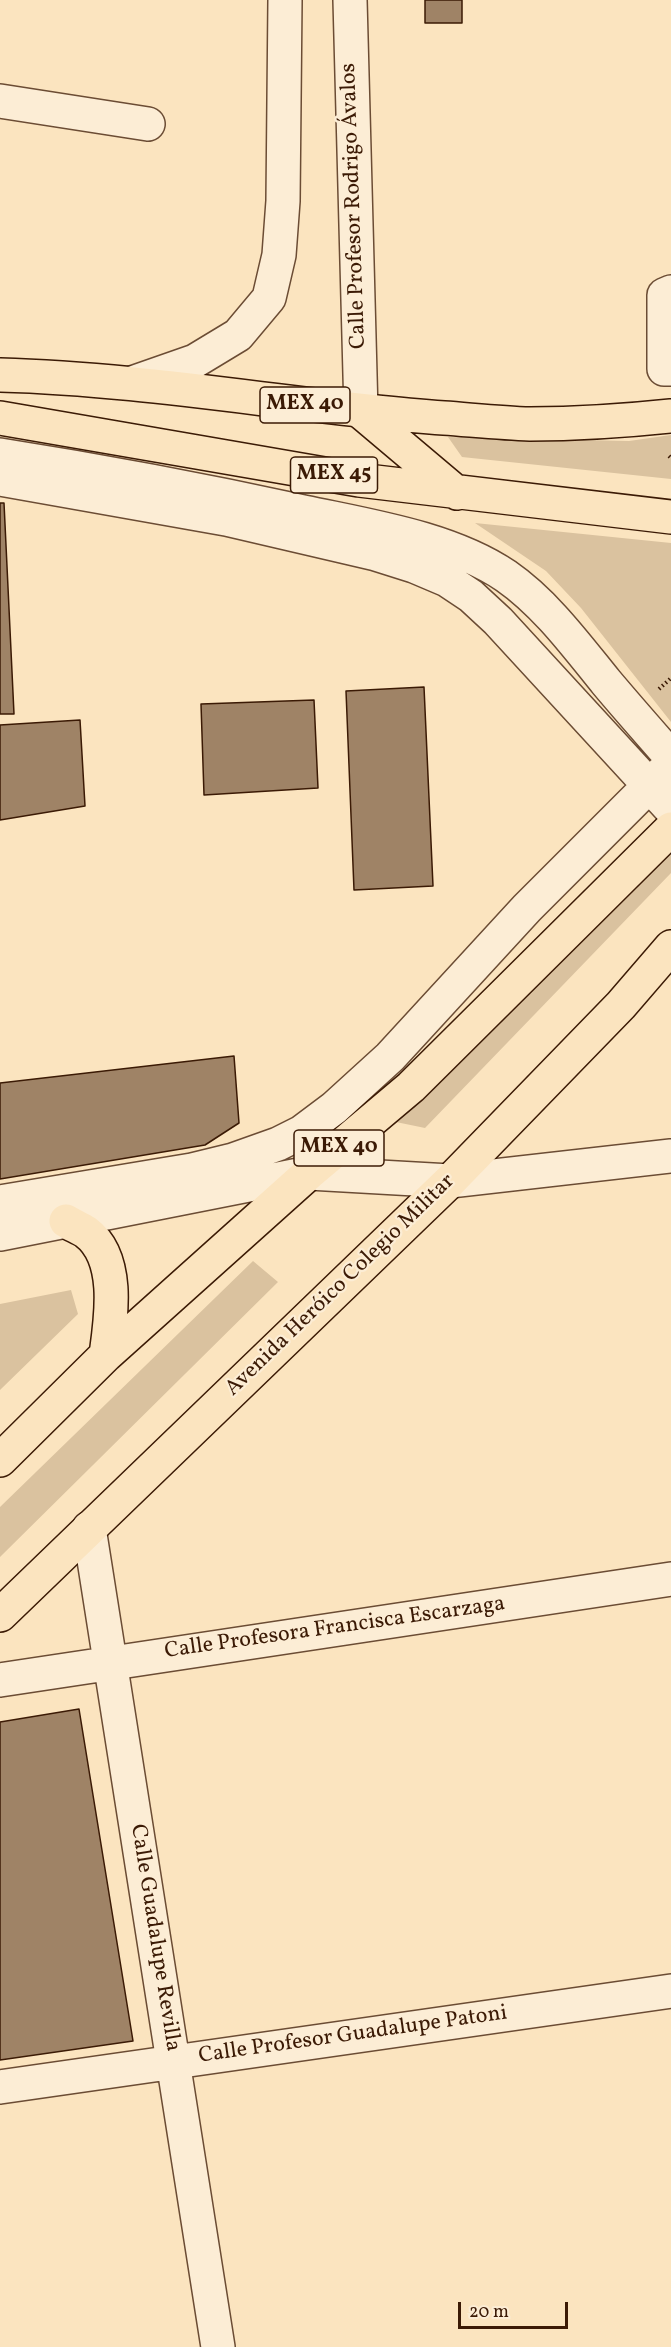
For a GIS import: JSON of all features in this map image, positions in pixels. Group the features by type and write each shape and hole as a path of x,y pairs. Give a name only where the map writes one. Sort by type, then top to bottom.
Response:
{"main road":[{"name":"MEX 40","path":"0,375 132,383 361,411 529,424 671,416"},
{"path":"361,411 457,493"},
{"name":"MEX 45","path":"0,418 359,480 671,518"},
{"name":"MEX 40","path":"0,1460 106,1355 309,1173 411,1087 671,829"},
{"name":"Avenida Heróico Colegio Militar","path":"0,1615 450,1181 621,1005 671,947"},
{"path":"621,1005 671,978"},
{"path":"66,1221 88,1233 100,1249 109,1272 112,1297 106,1355"}],"street":[{"path":"132,383 195,361 238,335 269,298 279,255 283,201 285,0"},
{"name":"Calle Profesor Rodrigo Ávalos","path":"350,0 361,411"},
{"path":"0,101 148,124"},
{"path":"671,292 664,295 664,369 671,369"},
{"path":"0,455 143,478 363,525 445,547 478,560 506,576 532,598 575,644 671,757"},
{"path":"0,479 226,519 376,554 447,580 498,621 664,786 527,908 390,1057 334,1108 302,1132 278,1144 233,1160 192,1170 0,1202"},
{"path":"0,1234 309,1173 450,1181 671,1156"},
{"name":"Calle Guadalupe Revilla","path":"89,1528 218,2347"},
{"name":"Calle Profesora Francisca Escarzaga","path":"0,1680 671,1579"},
{"name":"Calle Profesor Guadalupe Patoni","path":"0,2087 671,1991"}],"shaded area":[{"path":"671,435 671,479 462,457 448,437 629,441"},
{"path":"475,523 671,543 671,722 581,608 546,571"},
{"path":"671,842 671,873 425,1128 396,1122"},
{"path":"253,1261 278,1282 0,1557 0,1507"},
{"path":"71,1290 78,1314 0,1390 0,1304"}],"building":[{"path":"425,0 462,0 462,23 425,23"},
{"path":"0,503 4,503 14,714 0,714"},
{"path":"424,687 433,886 354,890 346,691"},
{"path":"314,700 318,788 204,795 201,704"},
{"path":"80,720 85,806 0,820 0,725"},
{"path":"234,1056 239,1123 205,1145 0,1179 0,1083"},
{"path":"79,1709 133,2041 0,2060 0,1722"}]}
